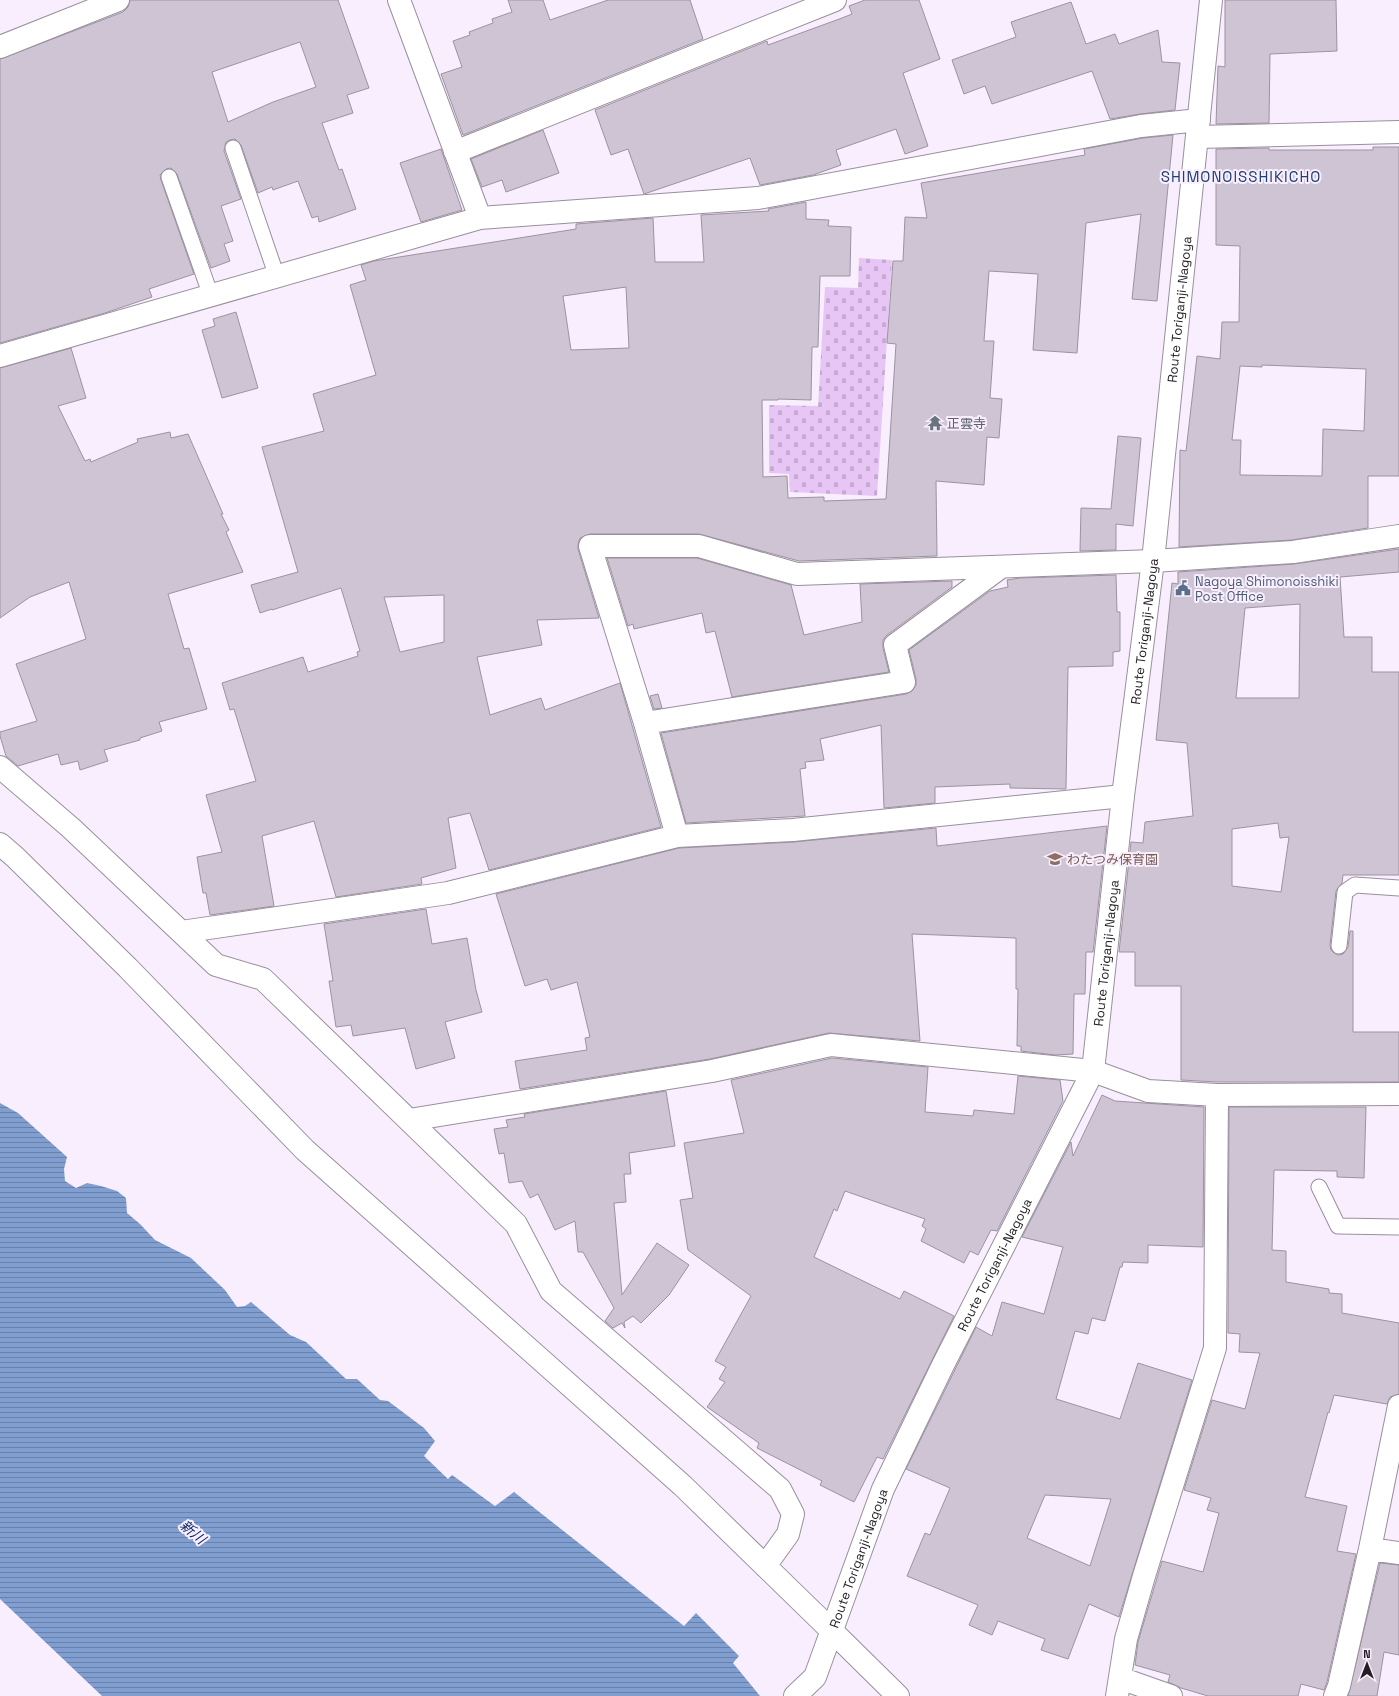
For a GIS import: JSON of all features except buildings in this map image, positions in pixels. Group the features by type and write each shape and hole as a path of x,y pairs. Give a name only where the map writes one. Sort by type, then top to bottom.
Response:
{"street":[{"path":"0,47 118,0"},
{"path":"399,0 480,218"},
{"path":"455,152 835,0"},
{"name":"Route Toriganji-Nagoya","path":"794,1696 815,1677 883,1489 943,1366 1092,1072 1123,796 1153,562 1211,0"},
{"path":"0,356 480,218 758,198 1141,126 1399,132"},
{"path":"677,836 645,723 590,546 700,546 797,574 1153,562 1293,552 1399,536"},
{"path":"645,723 904,682 895,645 1001,567"},
{"path":"0,767 71,828 216,965 263,979 516,1224 551,1291 780,1489 793,1514 788,1534 765,1566"},
{"path":"181,932 448,893 677,836 793,830 1123,796"},
{"path":"0,844 15,856 128,968 305,1150 683,1486 898,1696"},
{"path":"409,1120 712,1071 832,1045 1092,1072 1148,1091 1217,1095 1399,1094"},
{"path":"1171,1696 1118,1687 1126,1639 1144,1576 1216,1348 1217,1095"},
{"path":"1335,1696 1370,1549 1399,1406"},
{"path":"1370,1549 1399,1553"}],"lane":[{"path":"233,148 276,277"},
{"path":"169,177 211,296"},
{"path":"1339,946 1345,892 1355,885 1399,888"},
{"path":"1319,1187 1338,1226 1399,1227"}],"green space":[{"path":"859,258 892,260 877,496 790,492 789,474 769,473 769,405 818,406 825,287 858,288"}],"water":[{"name":"新川","path":"0,1103 18,1113 67,1157 64,1169 65,1181 76,1188 87,1183 117,1191 126,1198 127,1213 155,1240 191,1258 225,1290 237,1307 245,1306 251,1302 290,1335 306,1342 346,1379 357,1379 380,1400 388,1401 424,1428 435,1441 424,1456 448,1479 452,1475 495,1506 514,1492 684,1626 696,1613 739,1656 733,1663 760,1696 102,1696 0,1599"}],"place":[{"name":"正雲寺","path":"935,423"},
{"name":"Nagoya Shimonoisshiki Post Office","path":"1183,588"},
{"name":"わたつみ保育園","path":"1055,859"}],"district":[{"name":"SHIMONOISSHIKICHO","path":"1241,176"}]}
